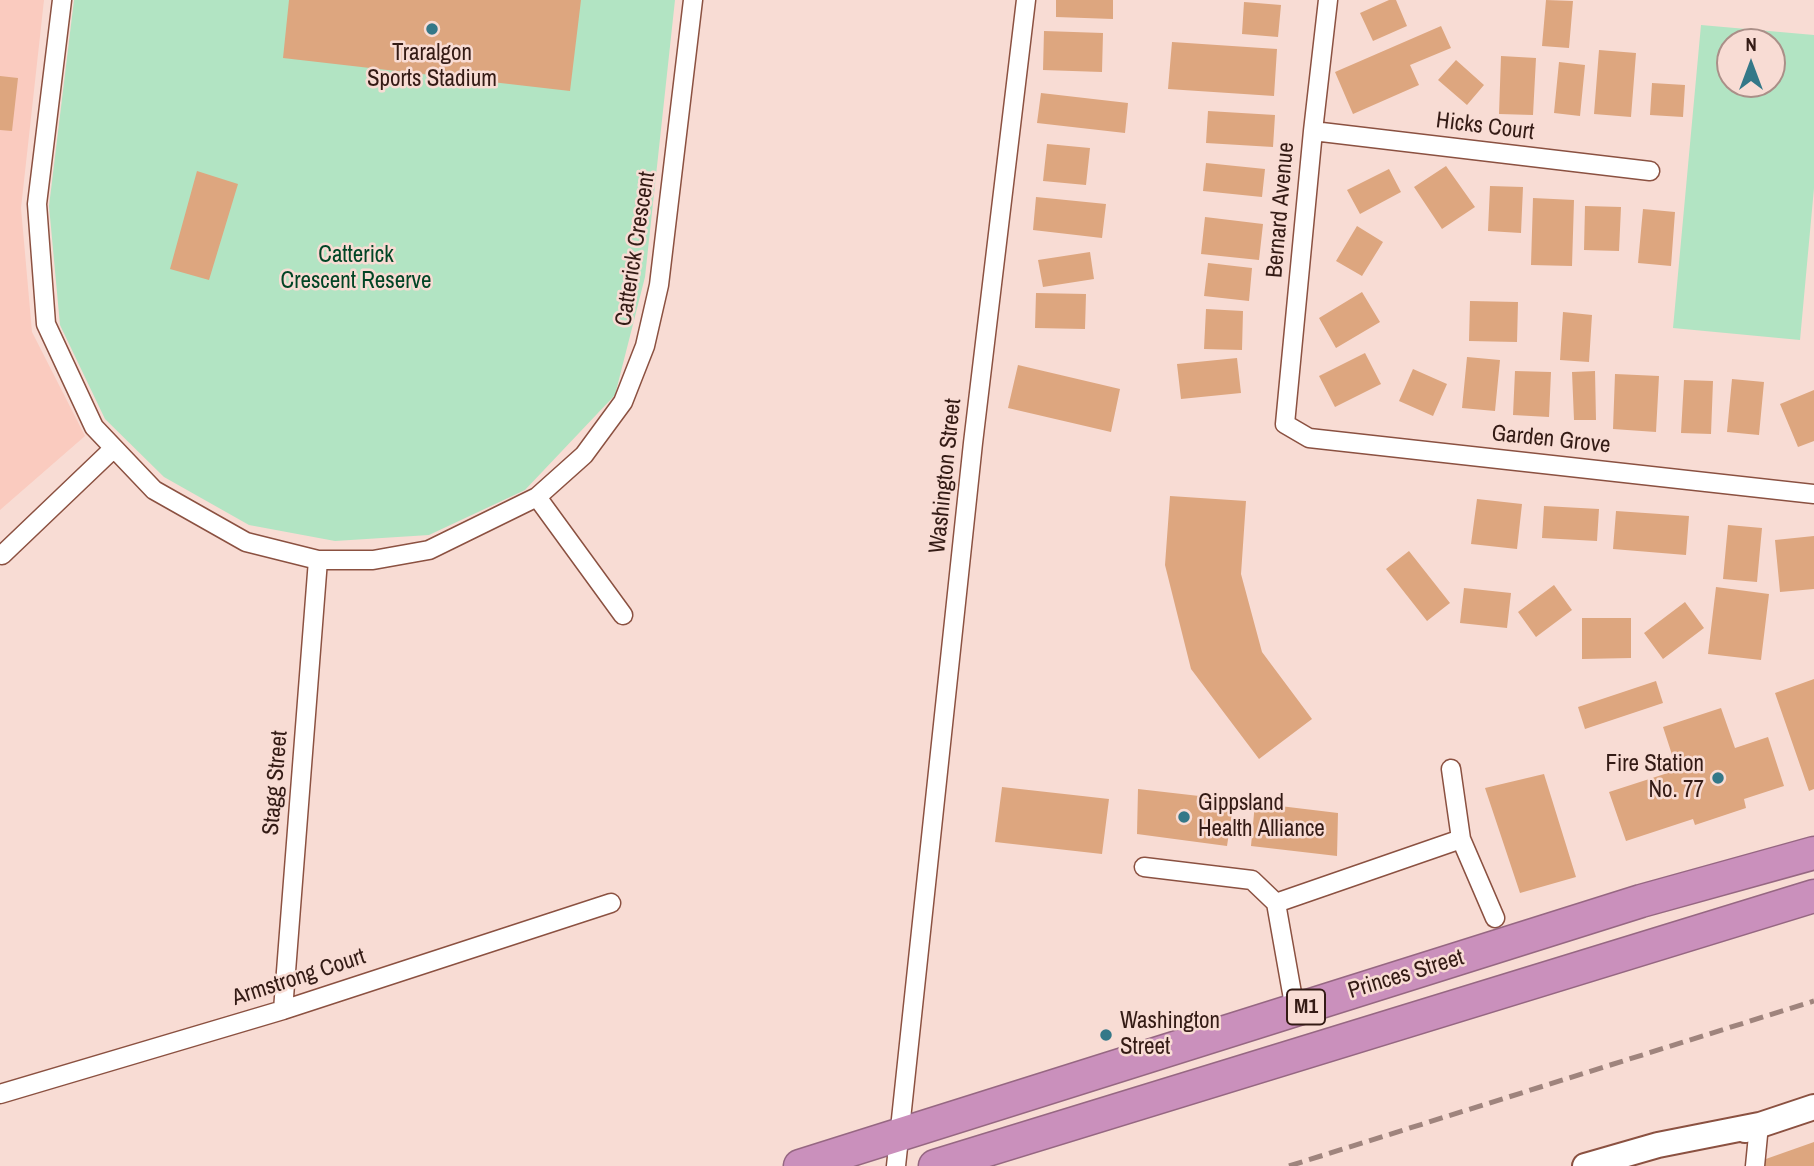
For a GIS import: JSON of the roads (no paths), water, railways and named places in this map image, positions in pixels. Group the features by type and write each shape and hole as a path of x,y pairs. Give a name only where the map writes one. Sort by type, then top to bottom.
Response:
{"highway":[{"name":"Princes Street","path":"800,1166 1641,901 1814,853"},
{"name":"Princes Street","path":"935,1166 1814,896"}],"main road":[{"path":"1648,1166 1814,1107"},
{"path":"1585,1166 1658,1145 1759,1125"}],"street":[{"name":"Catterick Crescent","path":"62,0 37,204 46,324 94,427 154,490 246,542 318,560 373,560 429,550 537,497 584,455 623,402 645,346 659,285 693,0"},
{"name":"Washington Street","path":"896,1166 972,456 1026,0"},
{"name":"Bernard Avenue","path":"1285,424 1328,0"},
{"name":"Hicks Court","path":"1313,131 1650,171"},
{"name":"Garden Grove","path":"1285,424 1309,438 1814,494"},
{"path":"2,555 114,448"},
{"path":"537,497 623,615"},
{"name":"Stagg Street","path":"283,1010 318,560"},
{"path":"1451,769 1461,839 1495,918"},
{"path":"1276,903 1461,839"},
{"path":"1144,867 1252,880 1276,903 1295,1010"},
{"name":"Armstrong Court","path":"0,1094 283,1010 611,903"},
{"path":"1755,1166 1759,1125"}],"railway":[{"path":"1289,1166 1814,1001"}],"place":[{"name":"Traralgon Sports Stadium","path":"432,29"},
{"name":"Fire Station No. 77","path":"1718,778"},
{"name":"Gippsland Health Alliance","path":"1184,817"},
{"name":"Washington Street","path":"1106,1035"}],"park label":[{"name":"Catterick Crescent Reserve","path":"356,269"}]}
